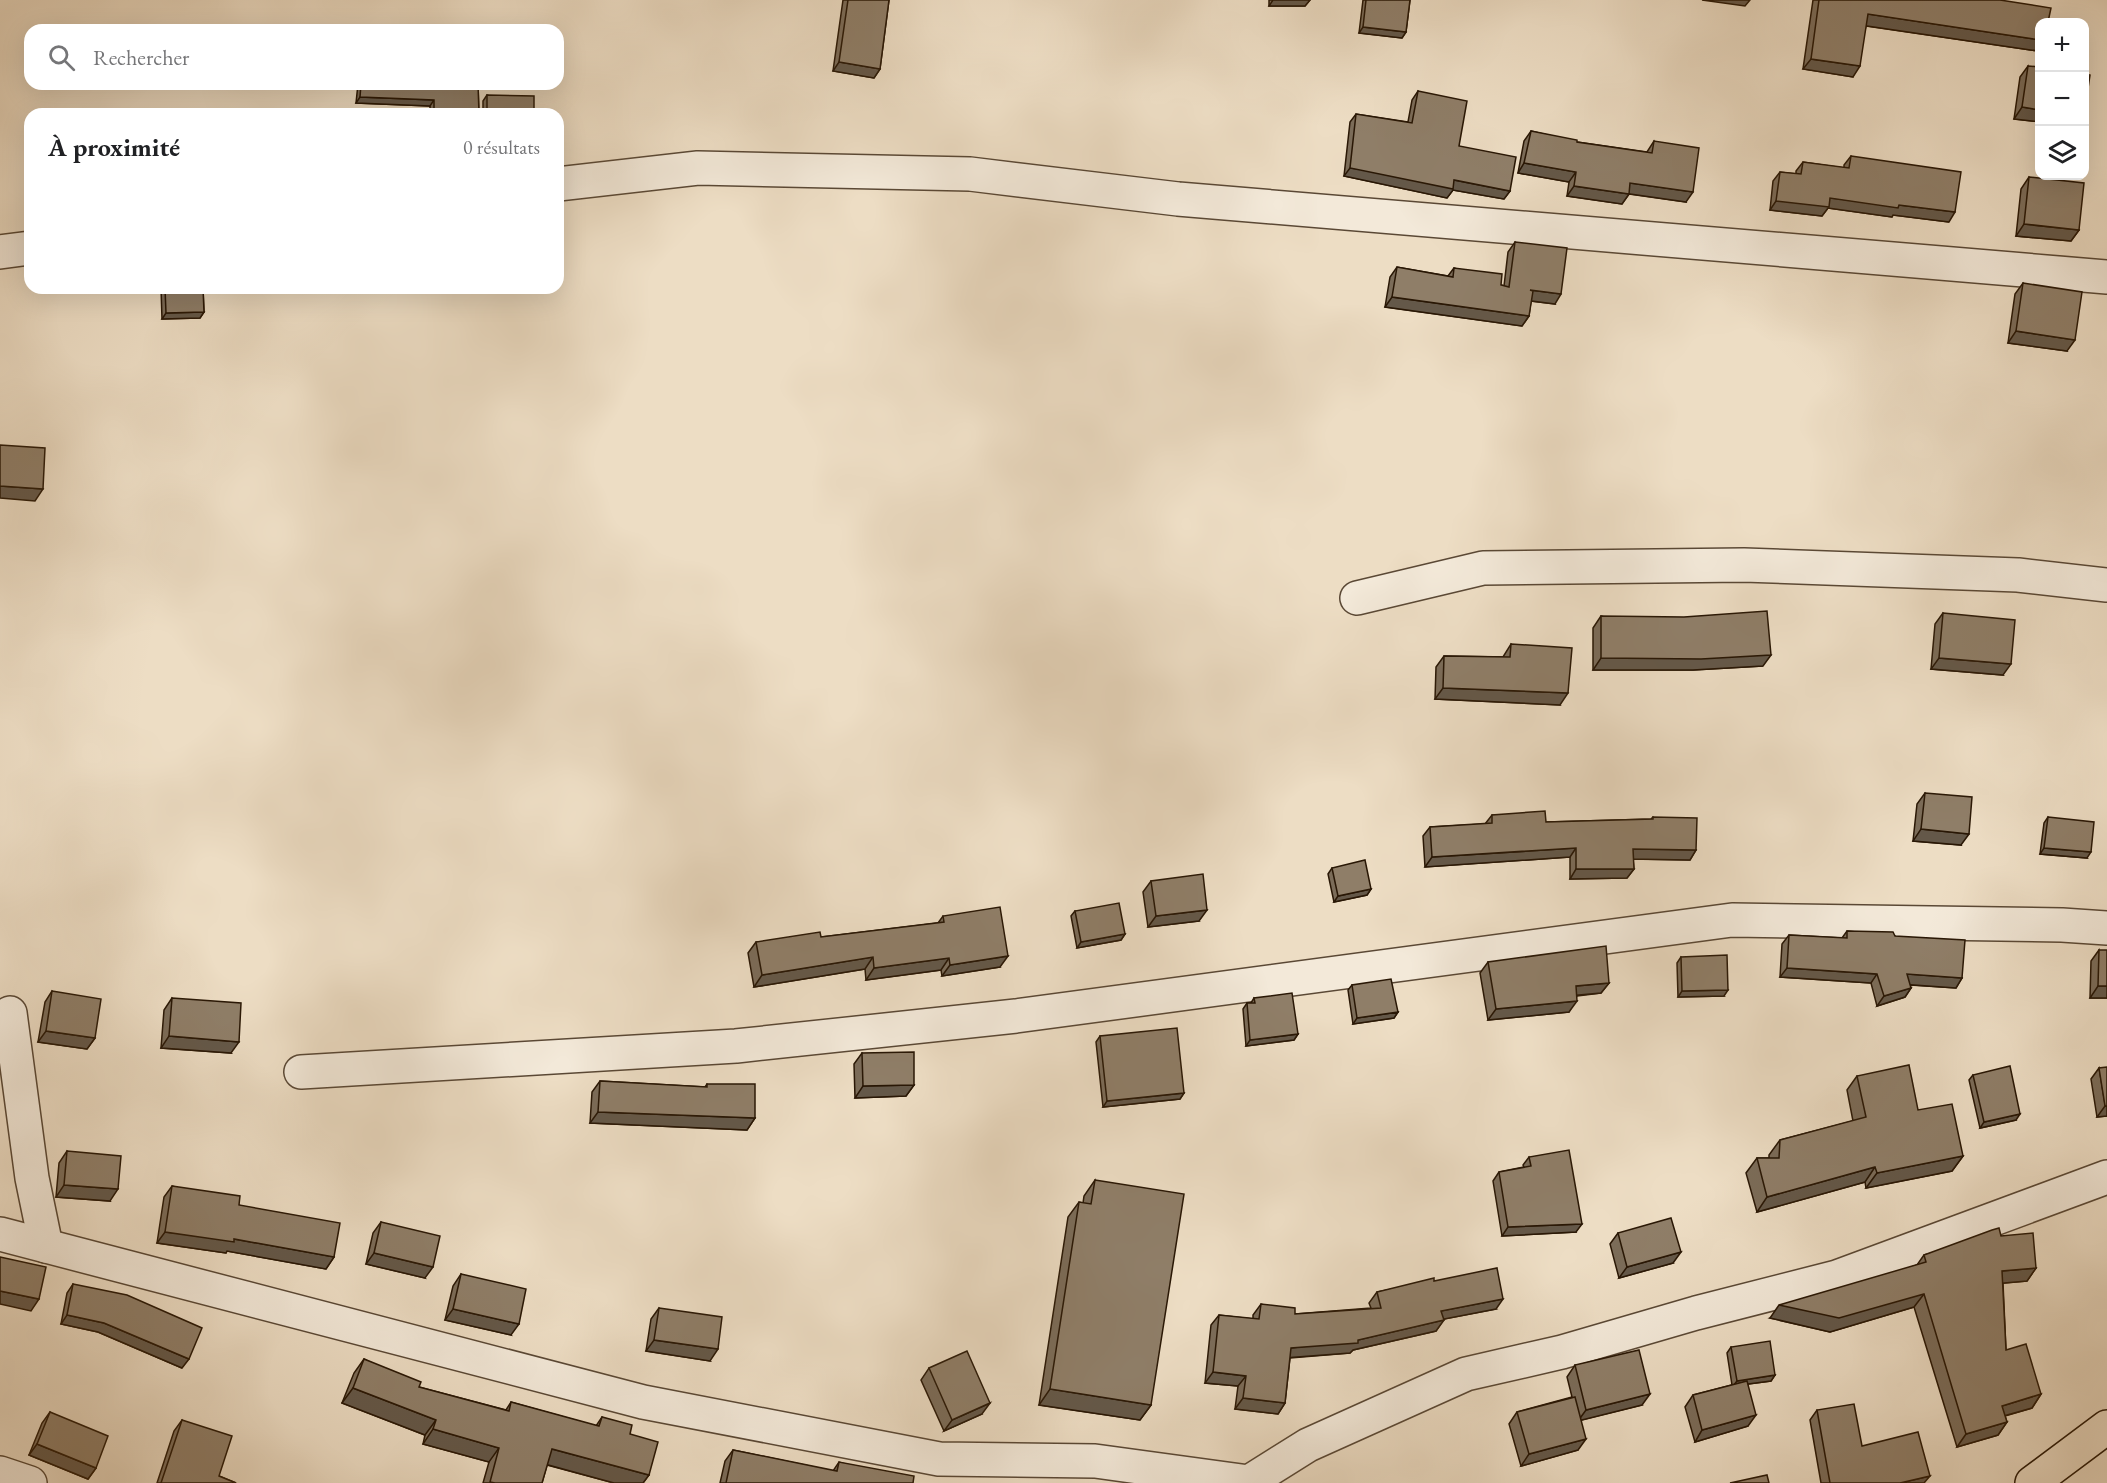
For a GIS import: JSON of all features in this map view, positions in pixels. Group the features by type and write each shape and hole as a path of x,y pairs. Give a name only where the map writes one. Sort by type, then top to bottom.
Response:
{"main road":[{"path":"2032,1483 2107,1427"}],"street":[{"path":"564,183 698,168 970,174 1178,199 2107,277"},
{"path":"0,252 24,249"},
{"path":"1357,598 1483,568 1744,565 2018,575 2107,585"},
{"path":"301,1072 736,1046 1016,1016 1732,920 2107,928"},
{"path":"10,1013 32,1178 46,1245"},
{"path":"0,1234 312,1318 666,1406 939,1459 1095,1461 1249,1482 1308,1445 1466,1374 1562,1352 1696,1313 1837,1277 2107,1177"},
{"path":"0,1473 30,1483"}],"building":[{"path":"848,0 889,0 880,69 839,62"},
{"path":"1366,0 1410,0 1406,32 1363,27"},
{"path":"1819,0 2000,0 2051,8 2049,18 2035,18 2035,39 1868,14 1860,66 1811,59"},
{"path":"2028,66 2035,67 2035,109 2022,107"},
{"path":"361,90 478,90 479,108 434,108 434,100 360,97"},
{"path":"1418,91 1467,101 1459,146 1516,157 1510,191 1454,180 1453,189 1350,168 1356,114 1412,123"},
{"path":"487,95 534,96 534,108 487,108"},
{"path":"1531,131 1577,140 1577,142 1652,153 1654,141 1699,148 1693,192 1630,183 1629,194 1574,186 1576,172 1524,163"},
{"path":"1851,156 1961,172 1955,212 1899,205 1898,208 1830,198 1829,207 1776,201 1780,172 1801,174 1803,162 1849,168"},
{"path":"2029,177 2035,178 2035,180 2084,183 2079,230 2024,224"},
{"path":"1515,242 1567,248 1561,294 1530,290 1533,291 1529,316 1392,297 1397,267 1453,277 1454,268 1502,274 1501,285 1509,287"},
{"path":"2023,283 2082,292 2075,340 2016,331"},
{"path":"165,294 203,294 204,312 166,313"},
{"path":"0,445 45,448 43,489 0,486"},
{"path":"1767,611 1771,655 1701,659 1601,658 1601,616 1684,617"},
{"path":"1943,613 2015,620 2011,664 1939,658"},
{"path":"1511,644 1572,648 1568,693 1443,688 1444,656 1510,657"},
{"path":"1925,793 1972,797 1969,834 1921,829"},
{"path":"1545,811 1546,822 1653,819 1653,817 1697,818 1696,850 1633,849 1634,869 1576,869 1576,848 1432,857 1430,827 1492,823 1492,815"},
{"path":"2048,817 2094,822 2091,852 2044,848"},
{"path":"1365,860 1371,889 1338,896 1332,868"},
{"path":"1203,874 1207,910 1156,916 1151,881"},
{"path":"1119,903 1125,934 1081,942 1075,911"},
{"path":"1000,907 1008,956 950,965 949,958 874,968 873,957 762,975 756,942 820,932 821,937 944,922 943,916"},
{"path":"1847,931 1893,932 1895,936 1965,940 1962,978 1907,974 1911,988 1884,996 1877,974 1787,968 1789,935 1847,938"},
{"path":"1606,946 1609,983 1576,986 1577,1001 1496,1009 1488,962"},
{"path":"2099,950 2107,950 2107,986 2098,986"},
{"path":"1727,955 1728,990 1682,991 1681,957"},
{"path":"1391,979 1398,1012 1357,1018 1352,985"},
{"path":"52,991 101,999 95,1038 46,1031"},
{"path":"1292,993 1298,1034 1250,1040 1247,1003 1255,1003 1254,998"},
{"path":"172,998 241,1003 239,1042 169,1036"},
{"path":"1177,1028 1184,1093 1107,1101 1100,1036"},
{"path":"914,1052 914,1085 863,1086 862,1053"},
{"path":"1909,1065 1918,1110 1952,1104 1963,1156 1877,1173 1875,1167 1767,1197 1757,1158 1779,1158 1780,1140 1866,1117 1857,1076"},
{"path":"2010,1066 2020,1114 1984,1122 1973,1075"},
{"path":"2107,1067 2107,1106 2105,1106 2099,1068"},
{"path":"600,1081 707,1087 707,1084 755,1084 755,1118 598,1112"},
{"path":"1569,1150 1582,1224 1508,1227 1499,1172 1531,1166 1529,1157"},
{"path":"67,1151 121,1156 118,1189 64,1185"},
{"path":"1095,1180 1184,1194 1151,1405 1050,1389 1079,1202 1091,1204"},
{"path":"172,1186 240,1196 239,1205 340,1223 334,1257 234,1239 234,1242 165,1232"},
{"path":"1671,1218 1681,1252 1627,1267 1618,1233"},
{"path":"381,1222 440,1236 433,1267 374,1253"},
{"path":"1999,1228 2001,1236 2033,1233 2036,1268 2002,1271 2006,1350 2026,1344 2041,1394 2002,1406 2007,1422 1966,1434 1924,1294 1839,1318 1779,1305 1926,1262 1924,1255"},
{"path":"0,1257 46,1267 39,1299 0,1291"},
{"path":"1497,1268 1503,1299 1441,1311 1444,1320 1358,1340 1358,1343 1291,1348 1285,1403 1243,1398 1246,1376 1213,1372 1219,1315 1259,1319 1261,1304 1295,1308 1295,1314 1381,1308 1377,1292 1434,1278 1434,1281"},
{"path":"461,1274 526,1289 519,1324 453,1309"},
{"path":"73,1284 127,1295 202,1328 189,1359 104,1323 67,1315"},
{"path":"659,1308 722,1317 718,1349 654,1340"},
{"path":"1770,1341 1775,1375 1737,1381 1731,1347"},
{"path":"1639,1350 1650,1394 1586,1410 1575,1365"},
{"path":"967,1351 990,1403 952,1420 929,1368"},
{"path":"364,1359 421,1382 419,1387 509,1411 511,1402 599,1426 602,1417 632,1425 630,1434 658,1442 649,1475 552,1449 542,1483 490,1482 499,1448 433,1429 436,1420 353,1388"},
{"path":"1747,1381 1756,1415 1702,1430 1693,1395"},
{"path":"1575,1397 1586,1439 1529,1454 1517,1412"},
{"path":"1854,1404 1862,1446 1918,1432 1930,1476 1900,1483 1830,1483 1817,1410"},
{"path":"50,1412 108,1436 96,1468 37,1444"},
{"path":"182,1420 232,1436 219,1476 236,1483 161,1483"},
{"path":"733,1450 837,1471 839,1462 914,1476 913,1483 726,1483"},
{"path":"1767,1475 1769,1483 1730,1483"}]}
